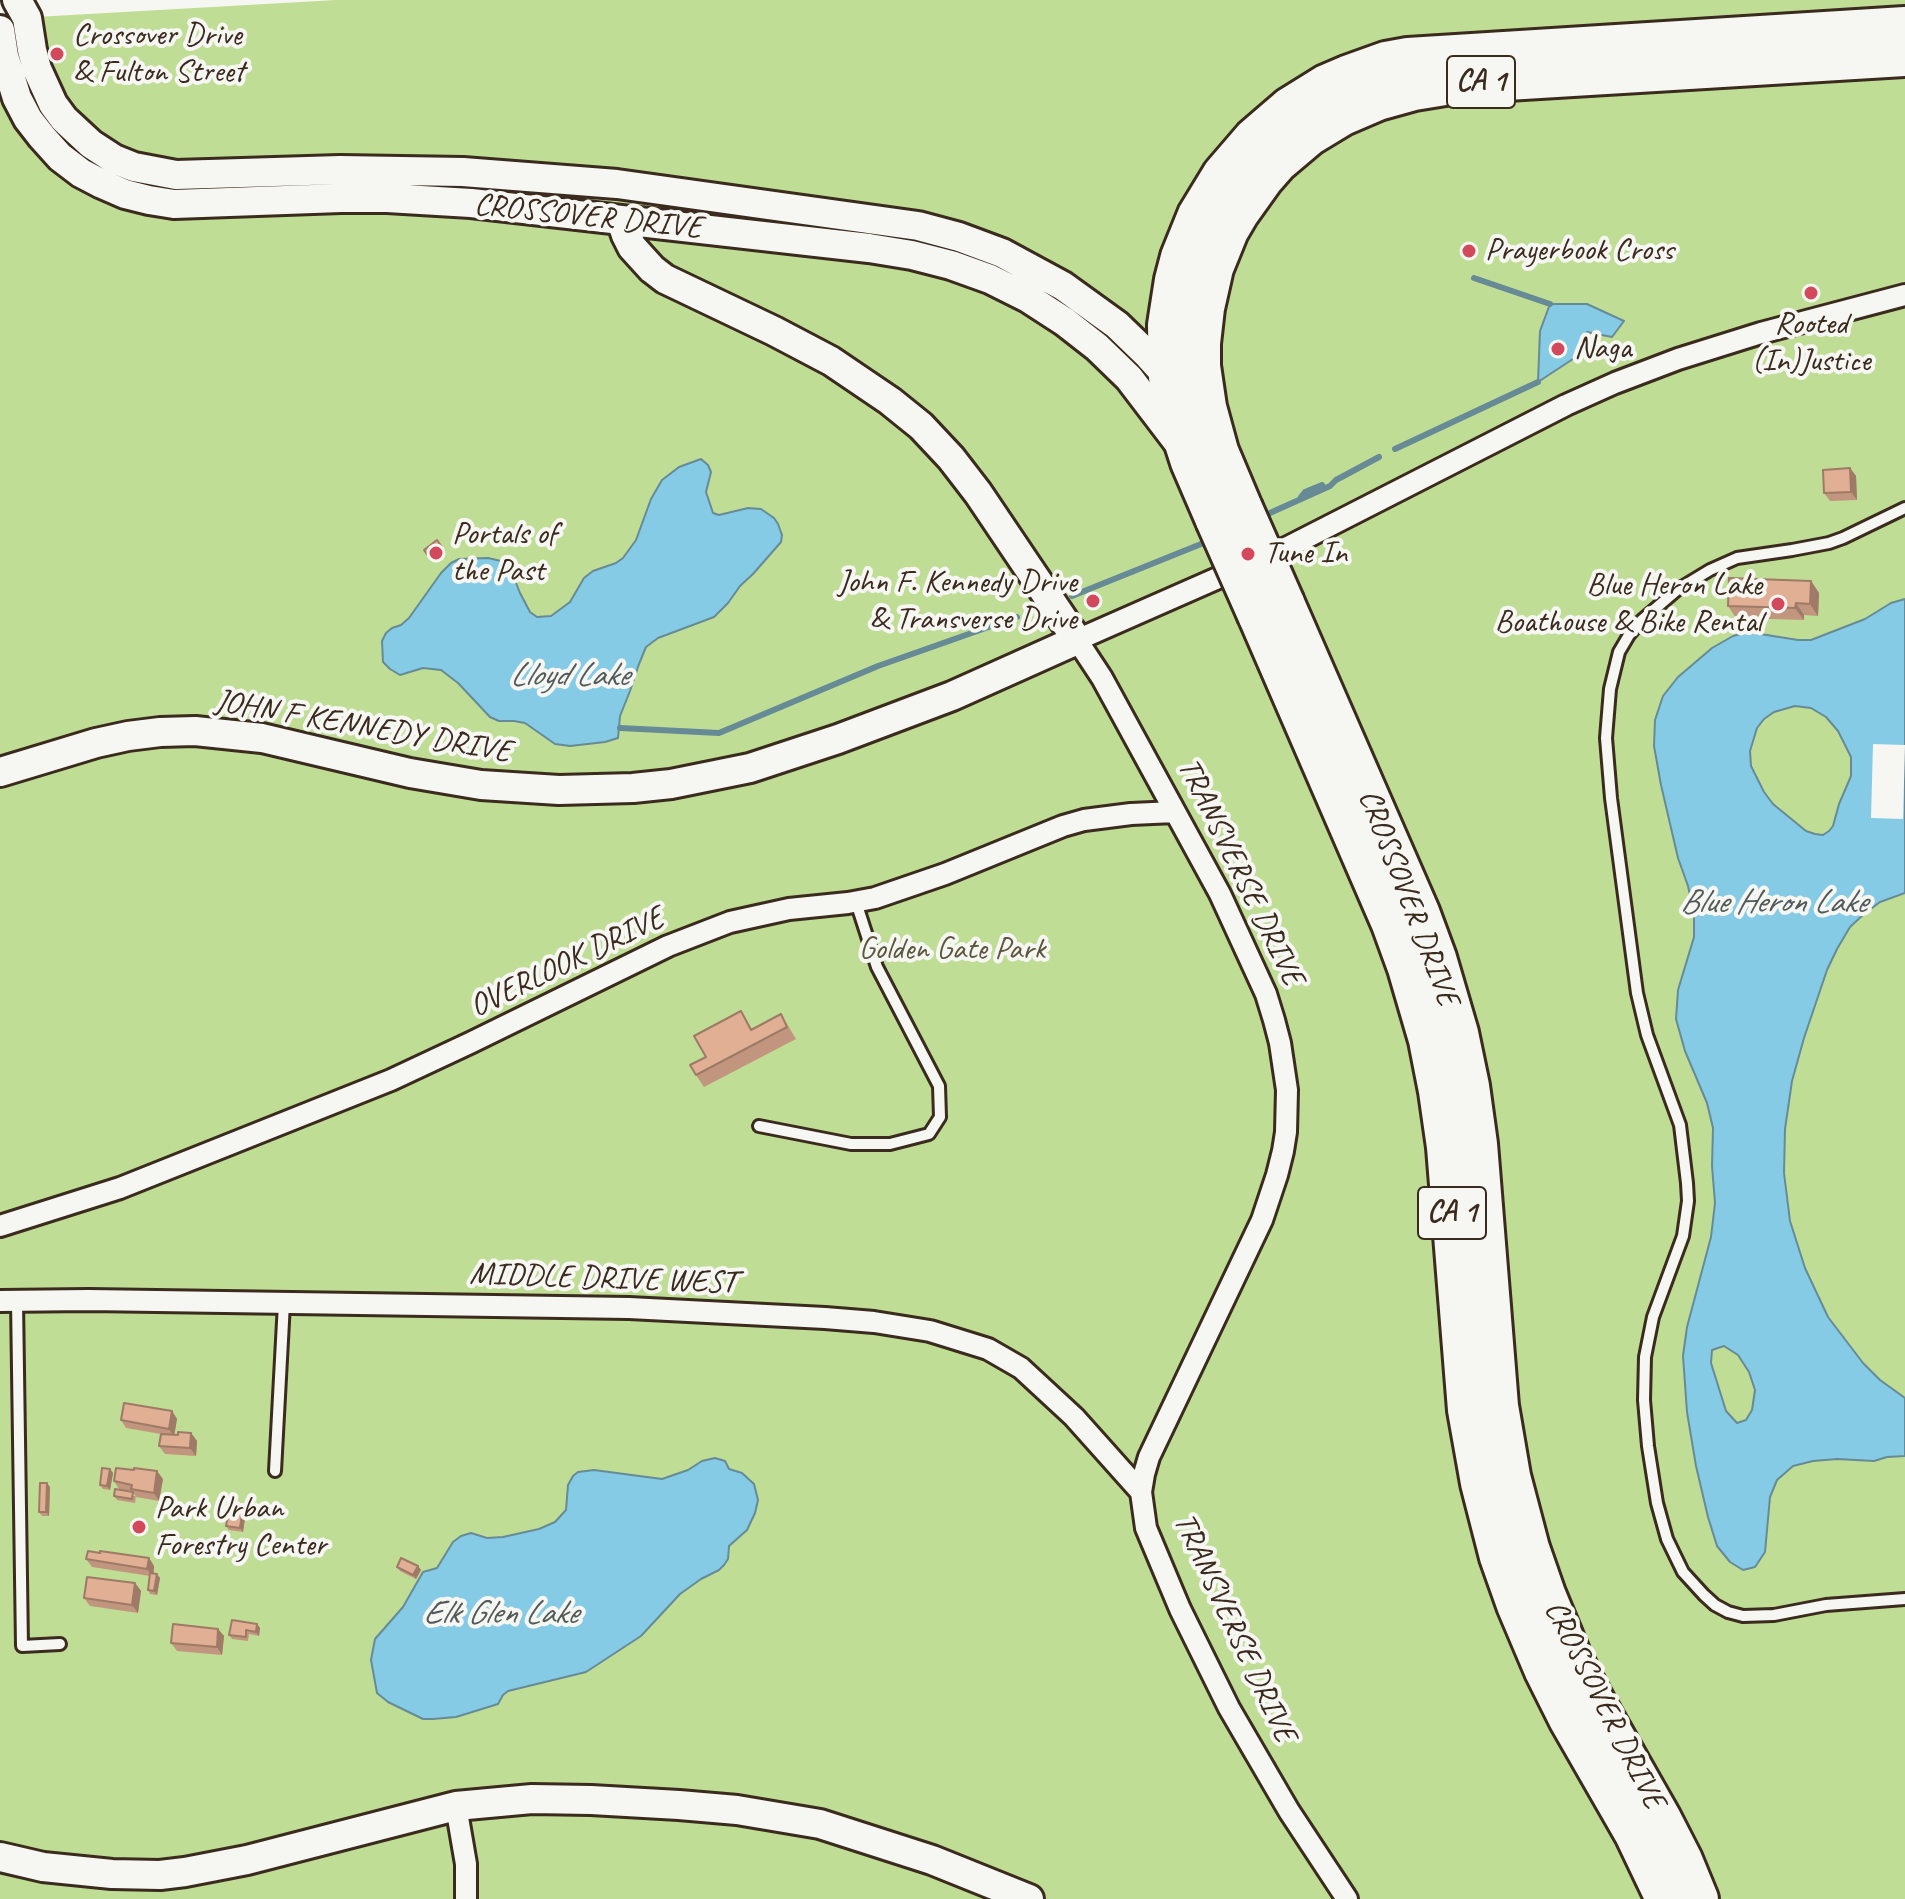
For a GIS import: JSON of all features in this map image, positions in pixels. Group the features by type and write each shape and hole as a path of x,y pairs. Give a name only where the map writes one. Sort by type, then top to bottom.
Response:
{"highway":[{"name":"CA 1","path":"1168,377 1167,335 1174,280 1197,215 1222,174 1253,138 1289,107 1326,84 1366,67 1408,57 1905,26"},
{"name":"CA 1","path":"1204,456 1207,407 1201,366 1202,326 1214,268 1229,231 1264,179 1302,143 1343,116 1396,95 1457,84 1905,57"},
{"name":"CROSSOVER DRIVE","path":"1168,377 1180,431 1204,456 1271,609 1416,900 1437,958 1459,1033 1470,1086 1478,1144 1499,1406 1511,1476 1530,1548 1572,1657 1662,1819 1699,1899"},
{"name":"CROSSOVER DRIVE","path":"1271,609 1391,924 1428,1040 1446,1147 1467,1410 1480,1483 1499,1557 1524,1627 1544,1671 1634,1834 1665,1899"}],"main road":[{"path":"0,18 7,0"},
{"name":"CROSSOVER DRIVE","path":"17,0 27,18 37,69 53,104 91,144 134,167 176,175 340,170 463,172 617,184 896,222 980,244 1022,262 1082,298 1132,339 1168,377"},
{"name":"CROSSOVER DRIVE","path":"0,30 4,56 17,98 28,119 60,157 81,173 125,194 174,204 341,198 471,203 891,251 932,259 990,279 1028,298 1065,322 1112,361 1175,436 1204,456"},
{"path":"463,172 493,180 585,194 603,204 621,220 637,207 653,200 703,204 737,201"},
{"name":"TRANSVERSE DRIVE","path":"621,220 632,247 665,279 831,361 921,426 978,493 1077,640"},
{"name":"JOHN F KENNEDY DRIVE","path":"0,772 128,736 195,731 262,738 422,775 481,785 559,790 671,784 750,768 838,739 952,696 1077,640"},
{"path":"0,1857 43,1867 101,1873 148,1875 185,1872 259,1857 456,1806 560,1798 679,1805 765,1814 820,1824 961,1870 1029,1899"}],"street":[{"path":"1077,640 1286,548 1615,383 1761,333 1905,295"},
{"name":"TRANSVERSE DRIVE","path":"1077,640 1099,673 1220,894 1266,994 1277,1032 1287,1090 1283,1151 1262,1220 1156,1440 1144,1474 1141,1492 1146,1528 1213,1678 1268,1777 1347,1899"},
{"name":"OVERLOOK DRIVE","path":"0,1226 120,1188 391,1080 701,933 759,915 875,898 945,874 1063,826 1106,817 1175,812"},
{"name":"MIDDLE DRIVE WEST","path":"9,1301 563,1306 825,1318 930,1331 988,1349 1021,1368 1074,1417 1141,1492"},
{"path":"456,1806 466,1864 466,1899"}],"lane":[{"path":"1905,508 1843,538 1737,558 1697,577 1658,605 1629,635 1619,652 1607,712 1606,738 1637,993 1647,1035 1680,1125 1687,1183 1683,1236 1653,1317 1645,1357 1646,1422 1655,1495 1667,1539 1683,1572 1704,1595 1715,1605 1743,1616 1905,1599"},
{"path":"759,1126 851,1144 890,1144 929,1134 940,1117 939,1086 877,967 856,902"},
{"path":"9,1301 22,1646 60,1644"},
{"path":"275,1471 284,1303"}],"green space":[{"name":"Golden Gate Park","path":"336,0 1905,0 1905,1899 0,1899 0,19"}],"water":[{"path":"1550,304 1587,304 1624,321 1612,337 1587,332 1576,357 1538,382 1540,331"},
{"name":"Lloyd Lake","path":"701,459 711,472 706,492 713,513 719,515 748,508 761,509 778,524 781,542 714,617 658,638 646,647 620,716 618,738 570,746 555,744 525,723 499,721 490,717 441,670 423,668 400,675 383,662 382,641 386,633 409,618 441,573 459,559 501,561 513,575 530,612 537,617 551,616 570,602 584,578 623,558 636,540 651,499 662,480 679,467"},
{"name":"Blue Heron Lake","path":"1905,599 1905,893 1880,902 1850,927 1827,970 1792,1081 1785,1129 1784,1173 1790,1221 1805,1268 1828,1317 1863,1363 1905,1398 1905,1456 1874,1461 1813,1461 1793,1466 1777,1480 1770,1497 1765,1552 1755,1567 1743,1570 1730,1562 1717,1546 1696,1466 1687,1412 1683,1356 1687,1327 1711,1237 1715,1203 1713,1128 1676,1019 1678,990 1694,937 1694,914 1661,785 1654,746 1655,720 1663,696 1678,677 1712,648 1733,636 1748,632 1811,640 1865,619 1891,603","holes":["1795,706 1811,708 1826,717 1838,731 1851,757 1851,776 1833,826 1823,835 1806,831 1773,804 1751,766 1750,751 1757,728 1774,712","1724,1346 1738,1355 1749,1372 1755,1390 1752,1410 1746,1420 1737,1423 1726,1411 1711,1363 1712,1350"]},
{"name":"Elk Glen Lake","path":"715,1458 725,1461 729,1469 742,1473 754,1484 758,1500 755,1513 747,1530 729,1546 724,1565 680,1594 641,1636 586,1672 508,1691 498,1704 456,1717 423,1719 388,1702 377,1693 371,1660 375,1639 403,1607 423,1572 437,1568 453,1542 461,1536 471,1533 487,1538 503,1537 555,1522 566,1510 568,1485 578,1472 594,1470 662,1479"}],"pier":[{"path":"1873,744 1905,745 1903,819 1871,818"}],"building":[{"path":"1850,468 1851,492 1824,493 1823,470"},
{"path":"437,540 442,547 429,557 424,550"},
{"path":"1729,578 1811,581 1810,604 1796,603 1795,608 1728,606"},
{"path":"741,1011 751,1030 781,1014 787,1027 696,1075 690,1065 706,1057 694,1036"},
{"path":"124,1403 172,1411 169,1429 121,1420"},
{"path":"178,1432 191,1433 190,1448 159,1446 161,1434 178,1435"},
{"path":"102,1468 110,1469 107,1486 100,1485"},
{"path":"116,1468 157,1471 154,1493 131,1489 132,1485 114,1481"},
{"path":"40,1483 47,1483 46,1512 39,1512"},
{"path":"115,1489 133,1492 132,1499 114,1496"},
{"path":"230,1505 243,1507 240,1528 226,1526"},
{"path":"88,1551 149,1558 147,1569 86,1559"},
{"path":"401,1558 418,1566 413,1575 397,1567"},
{"path":"150,1573 157,1574 154,1591 148,1590"},
{"path":"87,1577 135,1583 132,1605 84,1598"},
{"path":"232,1620 257,1624 256,1632 246,1630 246,1637 229,1635"},
{"path":"173,1624 218,1629 217,1647 171,1643"}],"waterway":[{"path":"1474,278 1550,304"},
{"path":"1395,449 1538,382"},
{"path":"1261,517 1330,486 1379,457"},
{"path":"1301,497 1322,485"},
{"path":"1072,596 1211,540"},
{"path":"620,728 719,733 878,666 1017,617"}],"place":[{"name":"Crossover Drive & Fulton Street","path":"57,54"},
{"name":"Prayerbook Cross","path":"1469,251"},
{"name":"Rooted (In)Justice","path":"1811,293"},
{"name":"Naga","path":"1558,349"},
{"name":"Portals of the Past","path":"436,553"},
{"name":"Tune In","path":"1248,554"},
{"name":"John F. Kennedy Drive & Transverse Drive","path":"1093,601"},
{"name":"Blue Heron Lake Boathouse & Bike Rental","path":"1778,604"},
{"name":"Park Urban Forestry Center","path":"139,1527"}]}
